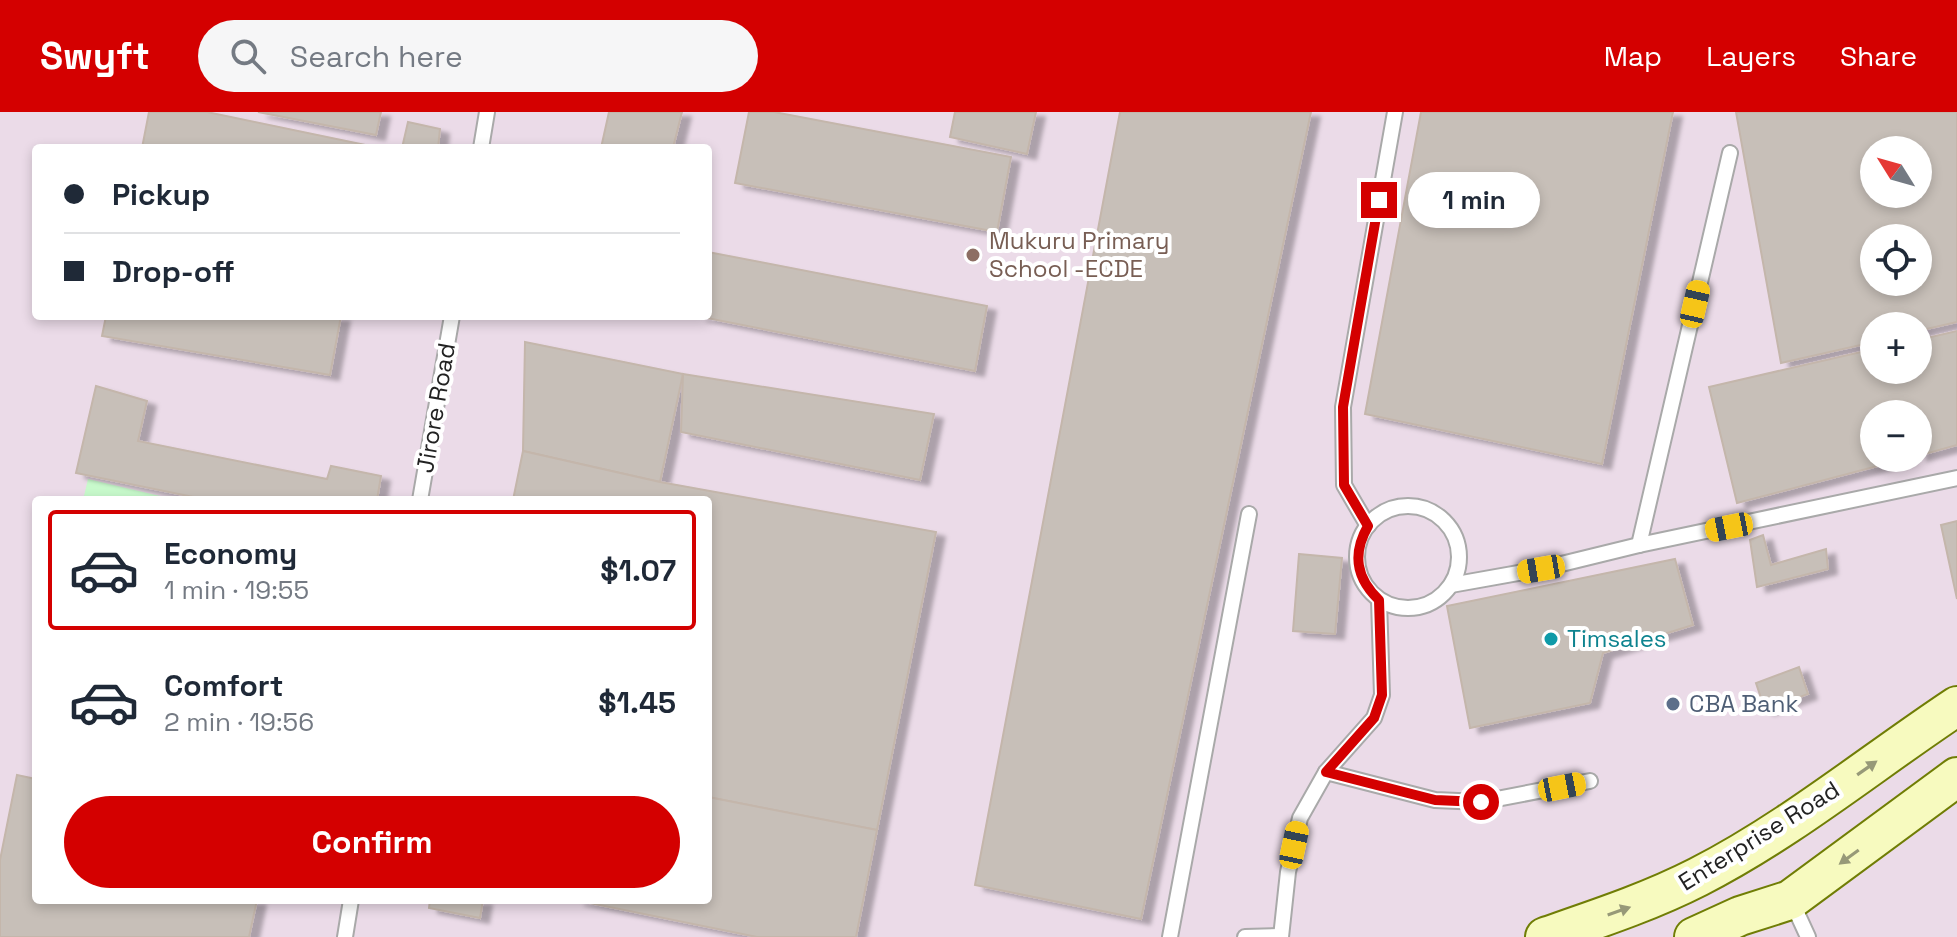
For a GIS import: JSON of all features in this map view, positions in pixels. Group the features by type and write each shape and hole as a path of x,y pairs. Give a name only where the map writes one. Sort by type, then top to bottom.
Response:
{"main road":[{"name":"Enterprise Road","path":"1545,937 1653,899 1700,876 1770,835 1957,706"},
{"path":"1694,937 1740,916 1790,900 1957,777"}],"lane":[{"path":"482,144 487,112"},
{"path":"1368,526 1344,485 1343,407 1395,112"},
{"path":"1639,545 1730,153"},
{"name":"Jirore Road","path":"421,496 451,320"},
{"path":"1451,585 1541,569 1639,545 1957,478"},
{"path":"1404,507 1431,512 1443,520 1452,531 1459,558 1451,585 1437,599 1418,607 1398,607 1379,600 1369,590 1358,566 1357,551 1368,526 1390,510 1404,507"},
{"path":"1170,937 1249,514"},
{"path":"1245,937 1281,937 1288,872 1300,818 1326,772 1374,718 1382,695 1379,600"},
{"path":"1326,772 1435,800 1481,802 1590,781"},
{"path":"1790,900 1808,937"},
{"path":"345,937 350,904"}],"shaded area":[{"path":"0,112 1957,112 1957,937 0,937"}],"green space":[{"path":"88,479 160,496 84,496"}],"building":[{"path":"149,112 207,112 361,144 143,144"},
{"path":"258,112 381,112 376,135"},
{"path":"609,112 682,112 674,144 602,144"},
{"path":"749,112 774,112 1011,157 997,232 735,183"},
{"path":"955,112 1036,112 1027,154 950,137"},
{"path":"1120,112 1311,112 1141,919 975,885"},
{"path":"1421,112 1673,112 1602,464 1365,414"},
{"path":"1736,112 1957,112 1957,322 1932,328 1932,312 1860,312 1860,345 1781,363"},
{"path":"408,122 440,129 438,144 403,144"},
{"path":"712,253 987,306 975,371 712,319"},
{"path":"105,320 340,320 330,375 102,336"},
{"path":"1957,331 1957,445 1932,452 1932,400 1860,400 1860,471 1737,503 1709,387 1860,352 1860,384 1932,384 1932,337"},
{"path":"525,342 683,374 660,482 523,451"},
{"path":"683,374 934,414 920,480 681,432"},
{"path":"96,386 147,401 138,441 327,479 331,466 381,476 378,496 188,496 76,473"},
{"path":"523,451 660,482 936,532 877,830 712,798 712,496 514,496"},
{"path":"1957,521 1957,599 1941,525"},
{"path":"1763,535 1771,565 1826,549 1828,569 1757,587 1750,540"},
{"path":"1299,554 1342,558 1335,634 1293,631"},
{"name":"Timsales","path":"1675,559 1693,625 1603,653 1590,703 1470,728 1447,606"},
{"path":"1799,667 1808,694 1765,710 1756,683"},
{"path":"17,775 32,778 32,904 256,904 249,937 0,937 0,860"},
{"path":"712,798 877,830 856,937 757,937 595,904 712,904"},
{"path":"430,904 482,904 480,918 429,908"}],"place":[{"name":"Mukuru Primary School -ECDE","path":"973,255"},
{"name":"Timsales","path":"1551,639"},
{"name":"CBA Bank","path":"1673,704"}],"route":[{"path":"1379,200 1343,407 1344,485 1368,526 1357,551 1358,566 1369,590 1379,600 1382,695 1374,718 1326,772 1435,800 1481,802"}]}
